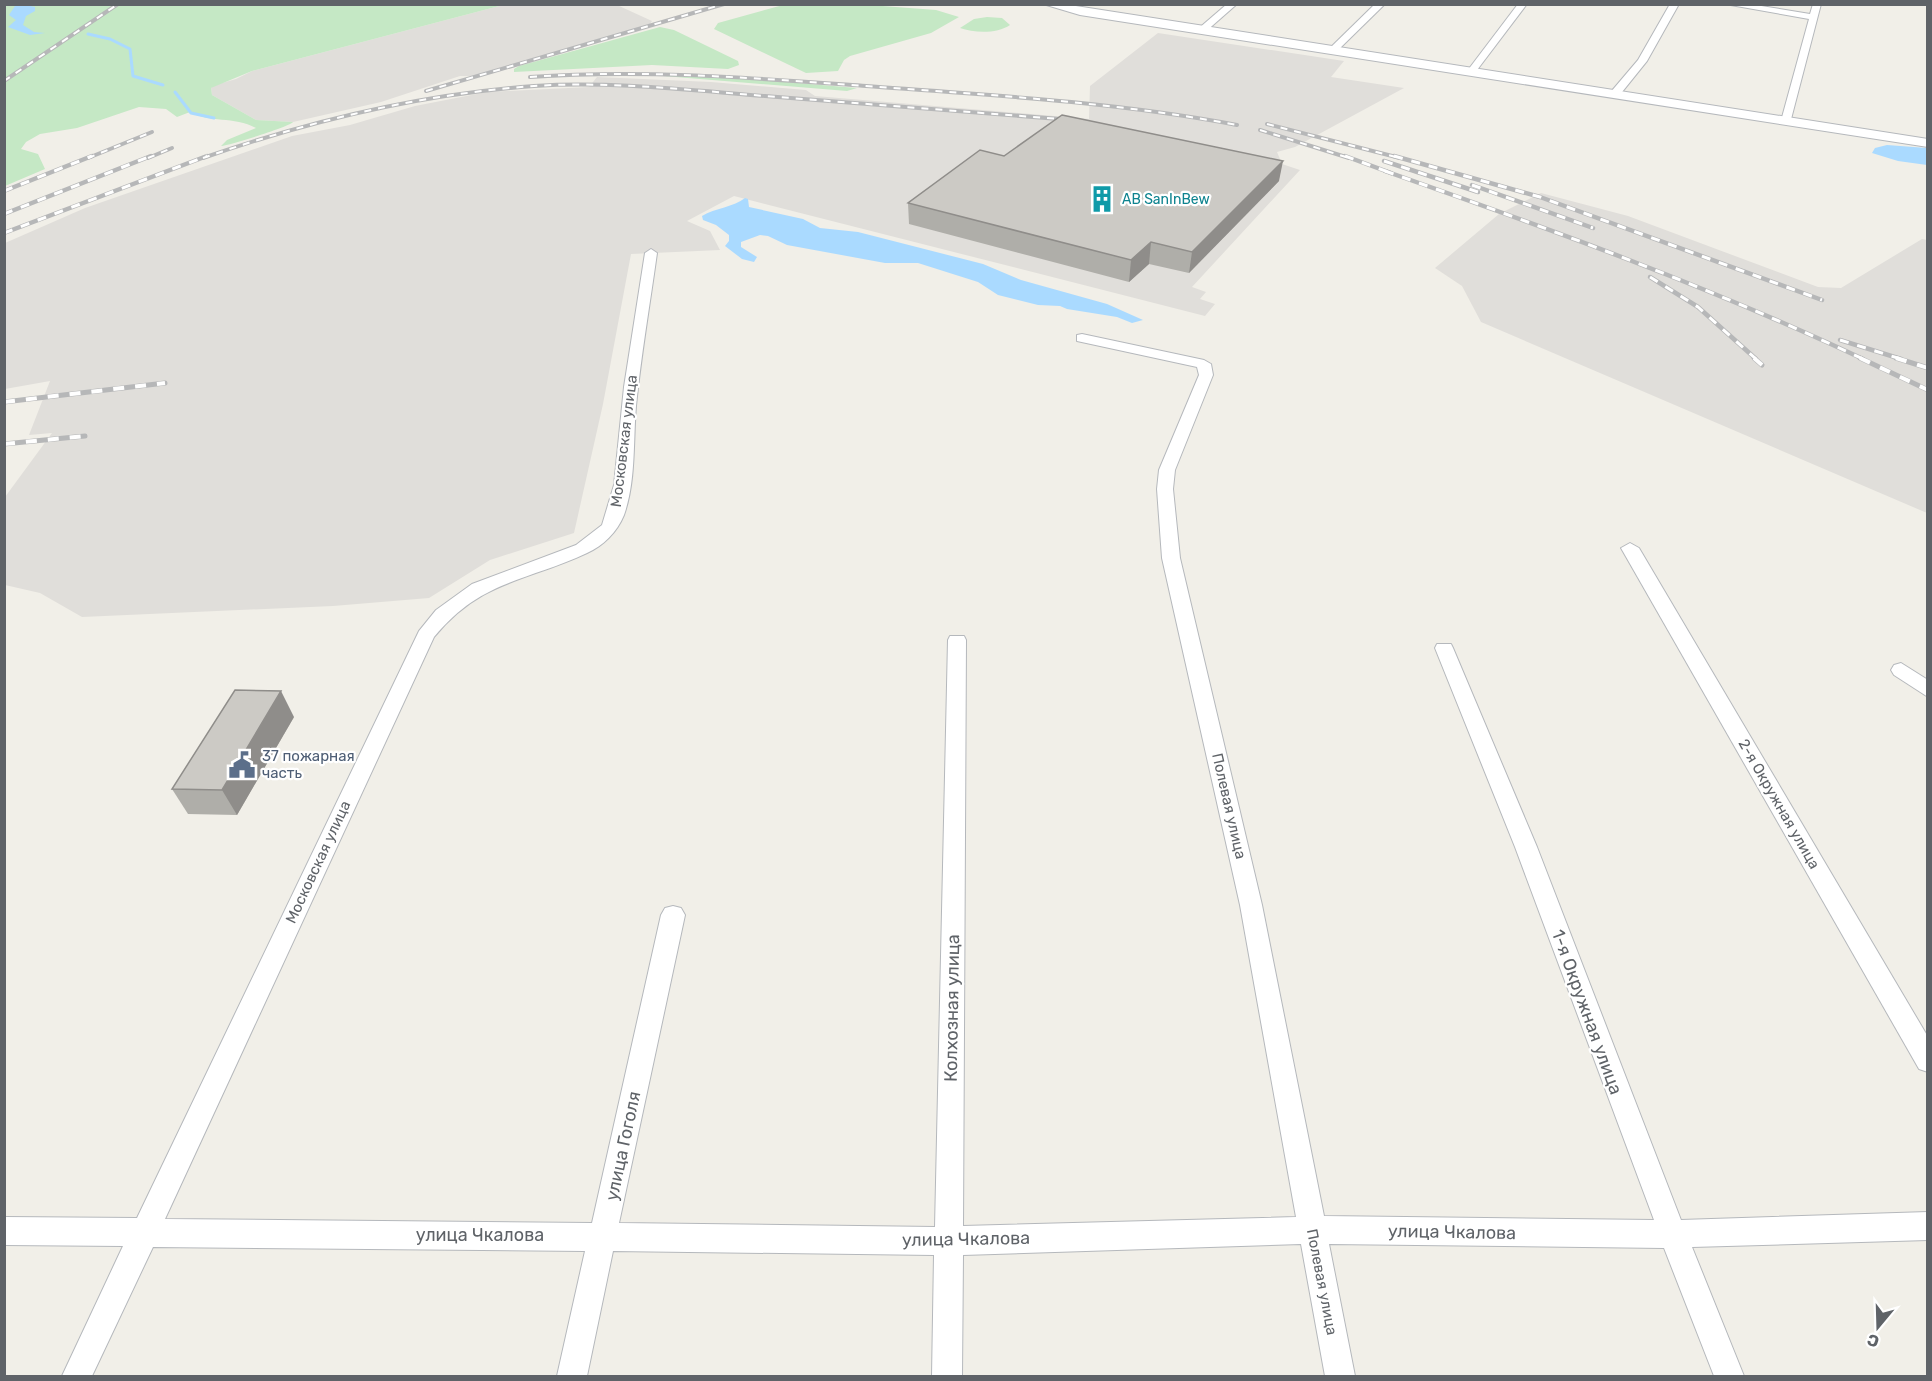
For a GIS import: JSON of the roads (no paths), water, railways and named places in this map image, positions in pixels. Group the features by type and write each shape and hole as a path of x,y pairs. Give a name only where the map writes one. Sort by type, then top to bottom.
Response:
{"street":[{"path":"1048,4 1080,12 1928,143"},
{"path":"1080,12 1090,4"},
{"path":"1200,30 1233,4"},
{"path":"1332,51 1381,4"},
{"path":"1471,72 1523,4"},
{"path":"1614,94 1642,61 1675,4"},
{"path":"1729,4 1814,17"},
{"path":"1786,121 1817,4"},
{"name":"Московская улица","path":"77,1377 142,1233 426,634 446,608 460,596 584,548 609,528 619,505 634,365 651,253"},
{"name":"Полевая улица","path":"1082,338 1204,364 1205,367 1206,375 1167,470 1165,489 1171,558 1251,904 1340,1377"},
{"name":"2-я Окружная улица","path":"1630,548 1928,1061"},
{"name":"Колхозная улица","path":"947,1377 957,640"},
{"name":"1-я Окружная улица","path":"1444,648 1526,847 1672,1234 1729,1377"},
{"path":"1901,670 1928,690"},
{"name":"улица Гоголя","path":"572,1377 673,915"},
{"name":"улица Чкалова","path":"4,1231 949,1241 1312,1230 1672,1234 1928,1226"}],"water":[{"path":"22,4 35,7 35,11 26,16 23,25 34,32 45,33 30,35 8,27 16,20 9,15 15,6"},
{"path":"1887,145 1927,148 1927,165 1898,161 1872,153 1875,148"},
{"path":"745,198 748,199 749,207 803,219 820,228 858,232 983,264 1021,280 1107,304 1143,320 1132,323 1117,317 1060,306 1038,305 998,295 978,282 918,263 885,263 787,245 768,236 760,235 741,242 741,247 757,257 754,262 742,259 725,246 729,241 729,235 716,225 703,220 702,216"}],"waterway":[{"path":"88,34 110,39 130,49 133,76 163,85"},
{"path":"175,92 191,113 214,118"}],"railway":[{"path":"4,81 118,4"},
{"path":"426,91 724,4"},
{"path":"530,77 656,74 782,80 1052,100 1145,110 1237,125"},
{"path":"203,158 284,132 366,111 450,95 534,86 650,87 1072,120"},
{"path":"1267,124 1400,158"},
{"path":"1260,130 1349,158"},
{"path":"88,158 152,132"},
{"path":"148,158 172,148"},
{"path":"4,191 92,156"},
{"path":"4,214 151,156"},
{"path":"4,233 207,156"},
{"path":"1345,156 1391,173"},
{"path":"1394,156 1540,197 1822,300"},
{"path":"1384,161 1478,192"},
{"path":"1385,171 1567,236 1686,282 1863,359"},
{"path":"1472,185 1593,228"},
{"path":"1650,277 1698,307 1756,359"},
{"path":"1840,340 1901,359"},
{"path":"1754,358 1762,365"},
{"path":"1860,358 1928,390"},
{"path":"1896,358 1928,368"},
{"path":"4,402 165,383"},
{"path":"4,444 85,436"}],"place":[{"name":"AB SanInBew","path":"1102,199"},
{"name":"37 пожарная часть","path":"242,765"}]}
